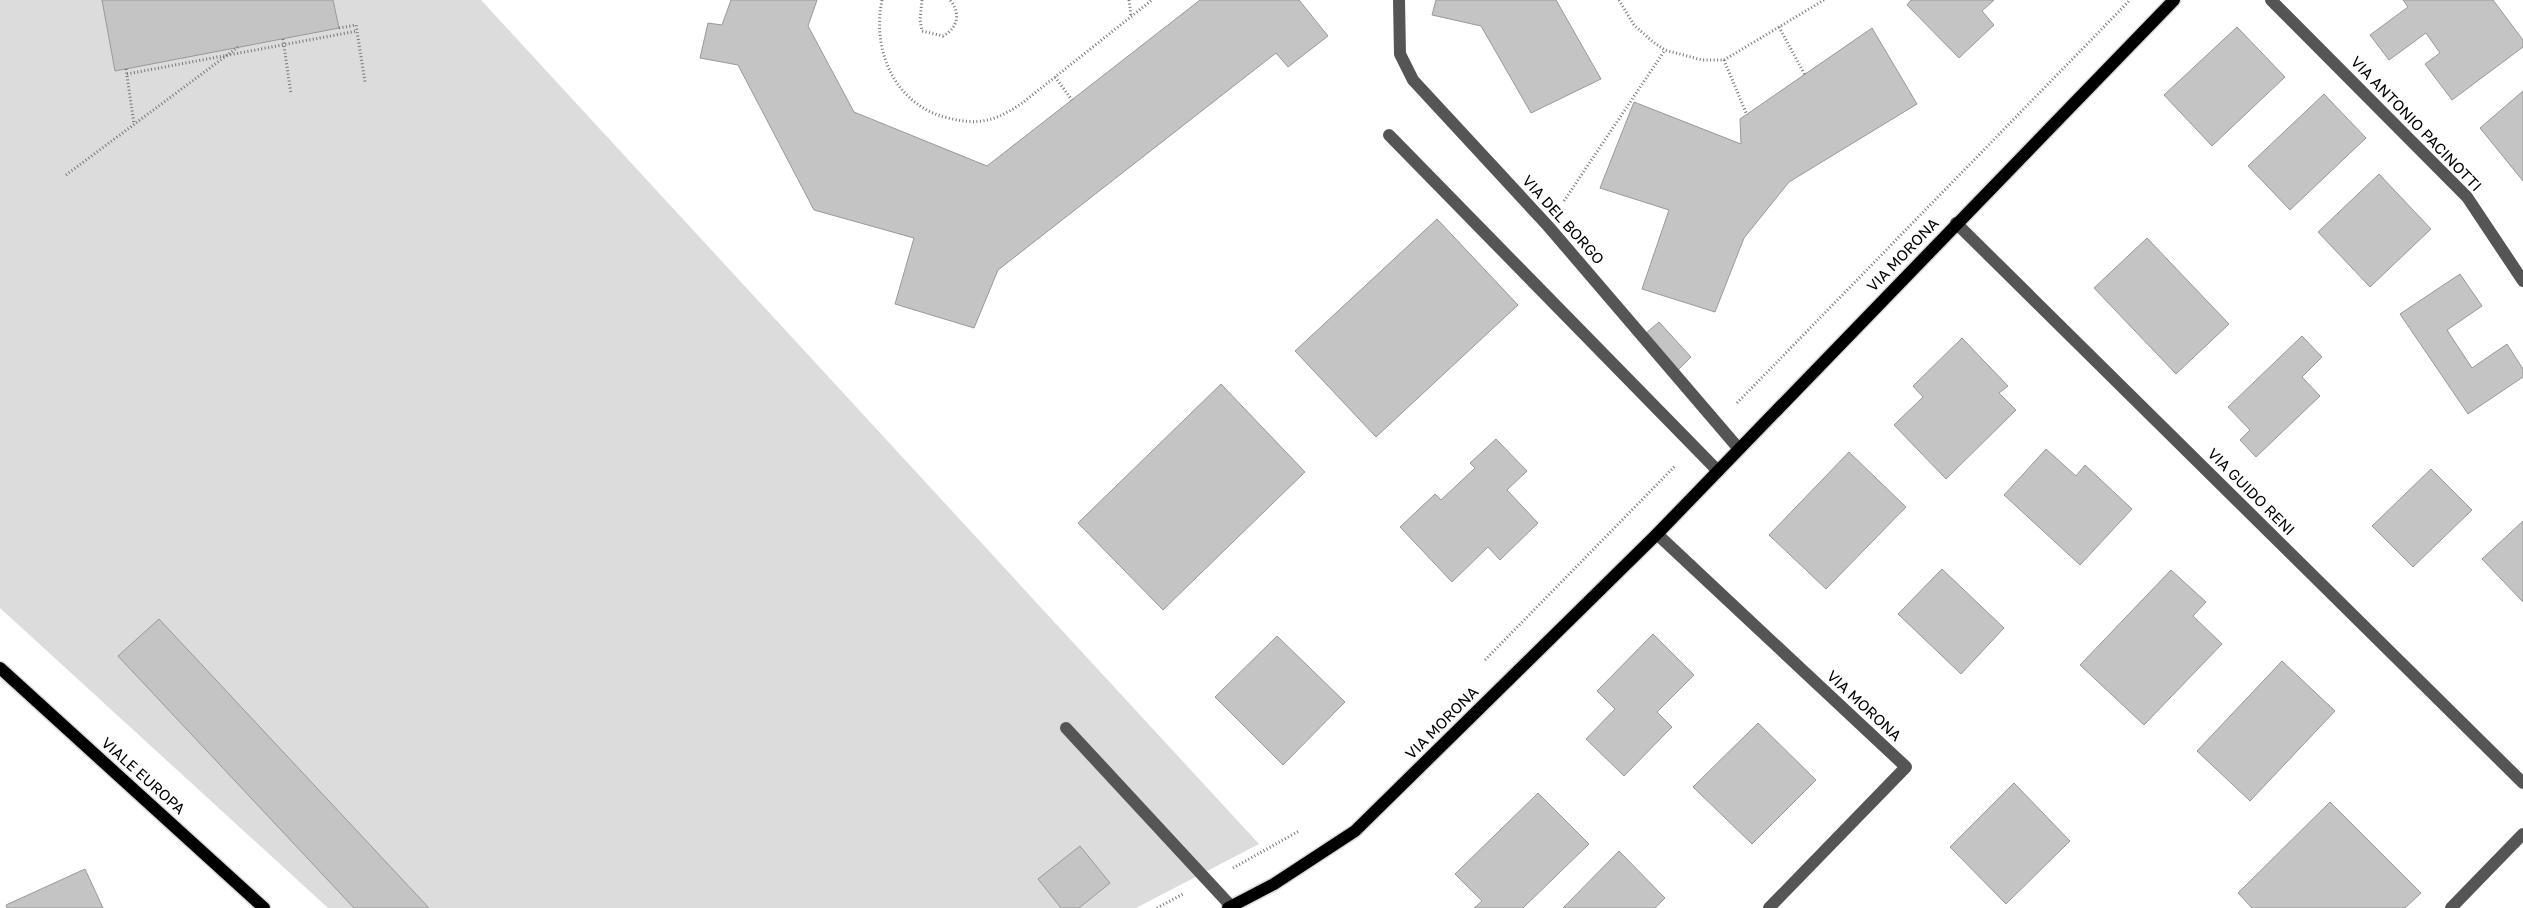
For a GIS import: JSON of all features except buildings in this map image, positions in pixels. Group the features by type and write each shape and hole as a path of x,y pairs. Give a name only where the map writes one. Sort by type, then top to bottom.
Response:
{"main road":[{"name":"VIA MORONA","path":"1230,907 1274,884 1355,831 1657,534 1956,223 2174,0"},
{"name":"VIALE EUROPA","path":"0,668 264,908"}],"street":[{"name":"VIA DEL BORGO","path":"1399,0 1400,54 1413,80 1548,226 1739,449"},
{"name":"VIA ANTONIO PACINOTTI","path":"2271,0 2467,197 2523,281"},
{"path":"1389,135 1718,471"},
{"name":"VIA GUIDO RENI","path":"1956,223 2523,783"},
{"name":"VIA MORONA","path":"1657,534 1906,767 1769,908"},
{"path":"1066,728 1209,881 1230,907"},
{"path":"2451,908 2523,834"}],"path":[{"path":"882,0 878,20 885,60 895,82 907,98 930,113 961,122 982,122 1001,116 1021,104 1152,0"},
{"path":"922,0 920,20 922,31 943,36 951,32 957,23 957,13 950,0"},
{"path":"1129,0 1131,16"},
{"path":"1619,0 1634,25 1665,50 1702,60 1724,60 1824,0"},
{"path":"339,28 356,25 365,82"},
{"path":"1779,27 1805,75"},
{"path":"127,74 357,31"},
{"path":"283,39 291,94"},
{"path":"66,175 238,47"},
{"path":"1548,226 1665,50"},
{"path":"1724,60 1747,115"},
{"path":"126,69 134,124"},
{"path":"1055,77 1072,100"},
{"path":"1209,881 1304,828"}],"shaded area":[{"path":"0,0 481,0 1259,844 1136,908 328,908 0,608"}]}
